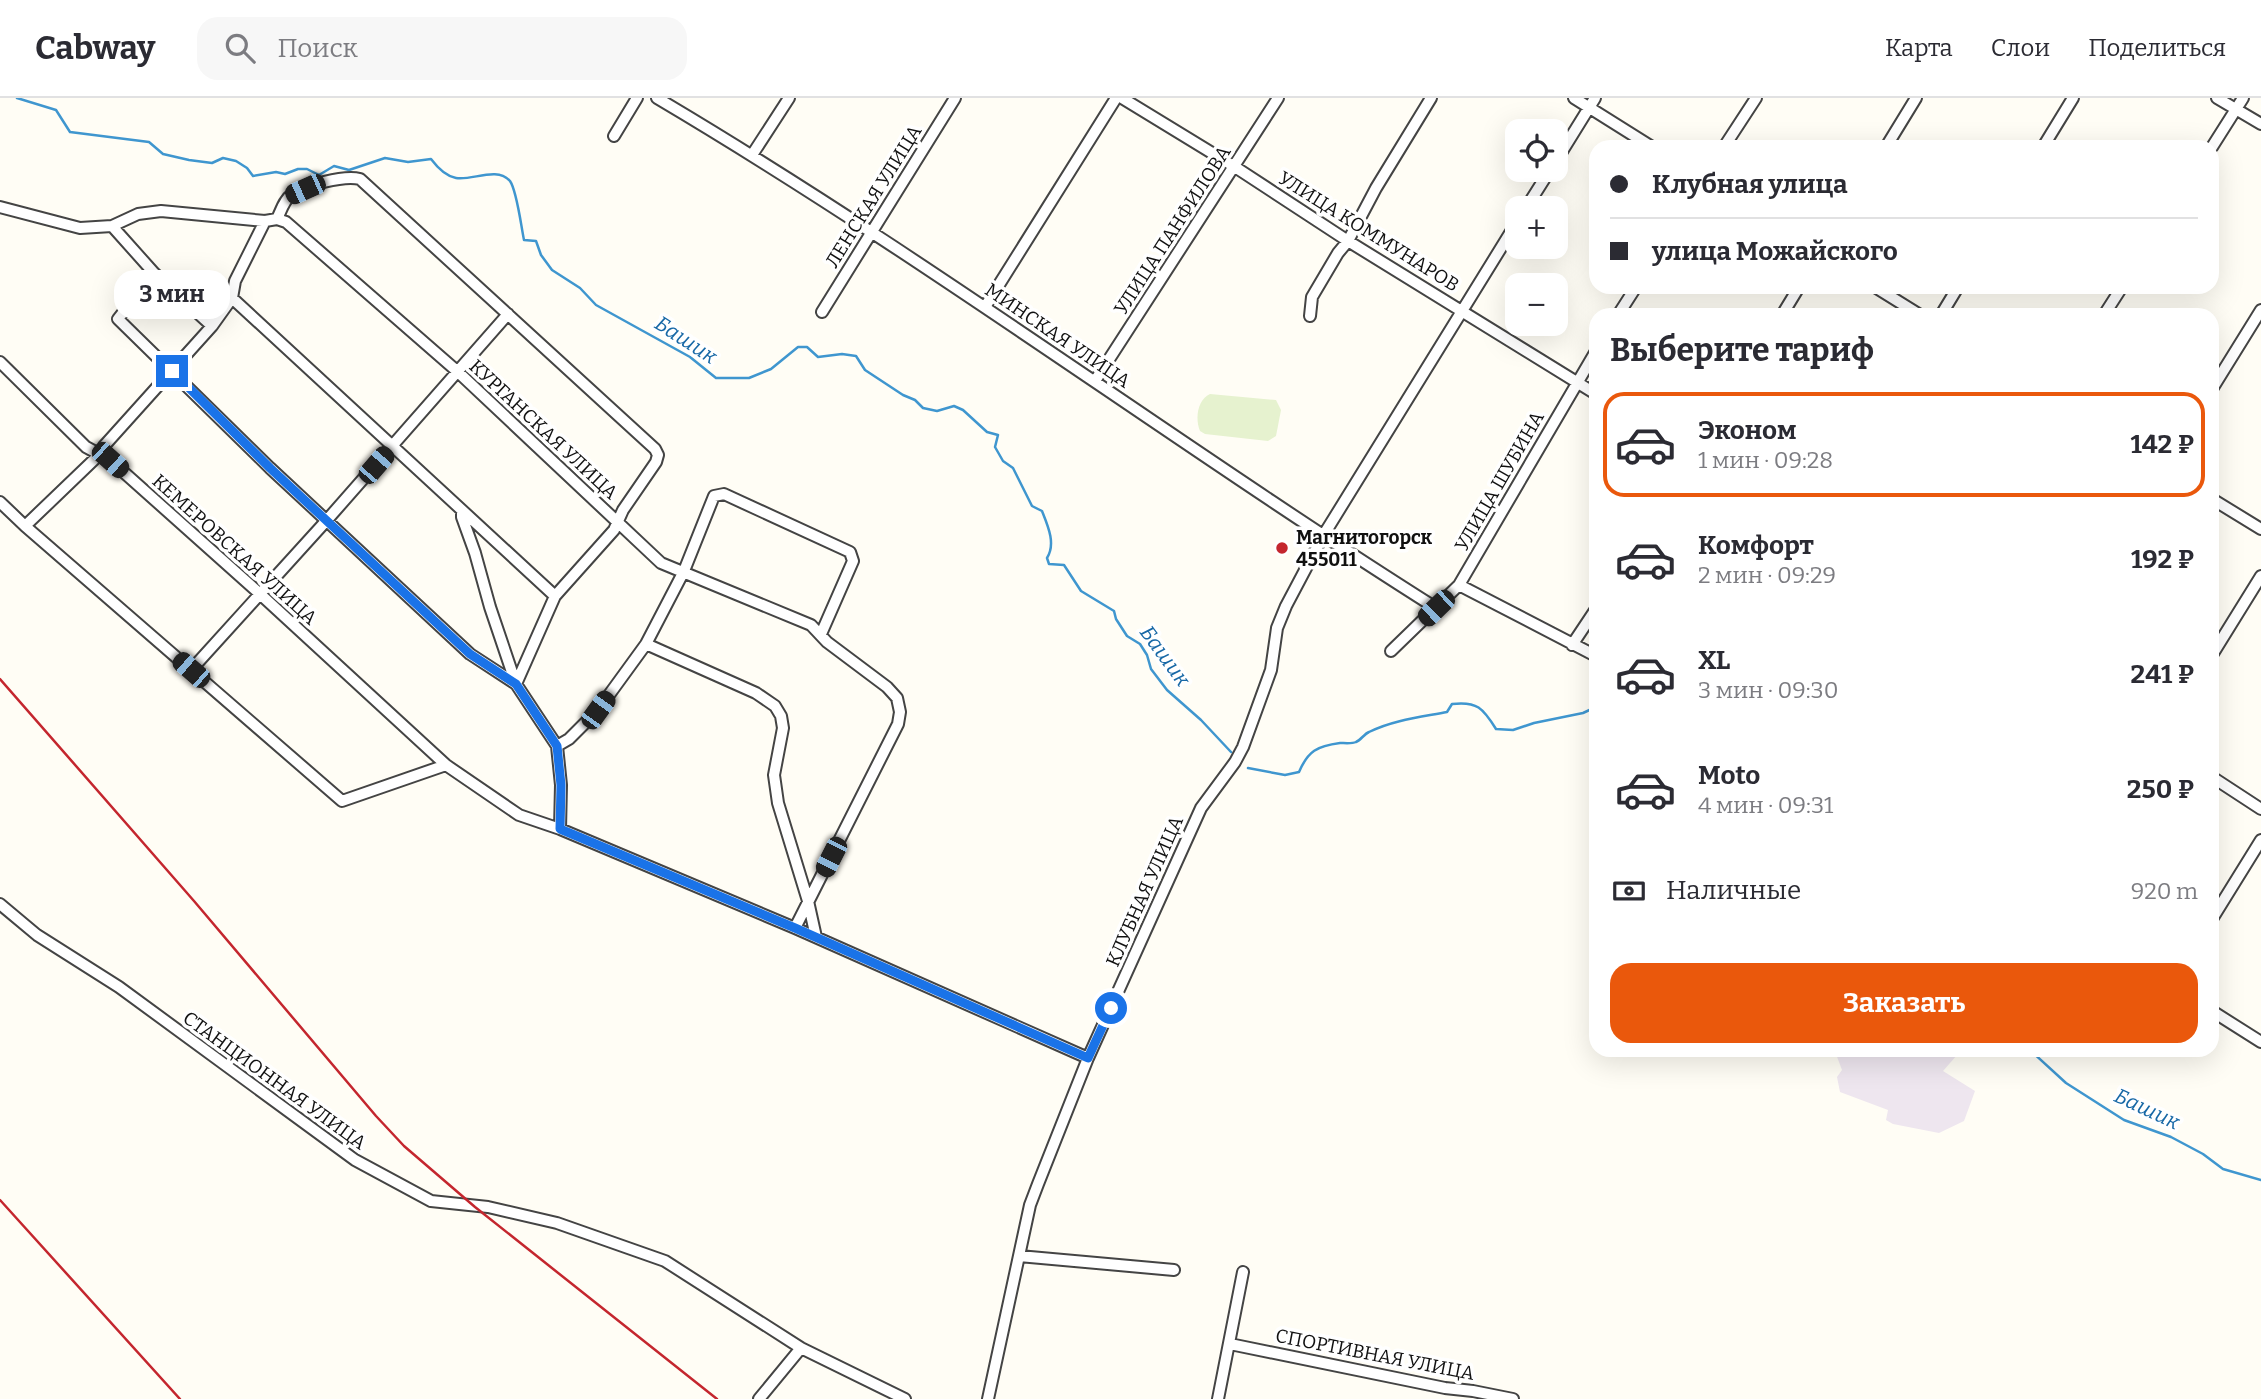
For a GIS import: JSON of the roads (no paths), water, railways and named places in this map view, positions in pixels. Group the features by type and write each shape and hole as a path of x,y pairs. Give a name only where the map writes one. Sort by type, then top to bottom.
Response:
{"street":[{"path":"614,136 637,98"},
{"name":"МИНСКАЯ УЛИЦА","path":"657,98 752,155 985,307 1323,536 1436,608"},
{"path":"752,155 789,98"},
{"name":"ЛЕНСКАЯ УЛИЦА","path":"822,312 955,98"},
{"path":"985,307 1116,98"},
{"name":"УЛИЦА КОММУНАРОВ","path":"1122,98 1589,390"},
{"name":"УЛИЦА ПАНФИЛОВА","path":"1095,381 1278,98"},
{"path":"1310,316 1312,297 1338,253 1349,241 1376,188 1431,98"},
{"path":"1574,98 1592,103 1642,140"},
{"path":"1729,140 1756,98"},
{"path":"1890,140 1916,98"},
{"path":"2047,140 2073,98"},
{"path":"2217,98 2261,124"},
{"path":"2216,140 2243,98"},
{"path":"1568,141 1592,103"},
{"path":"0,207 80,228 112,226 138,214 161,211 265,221 277,219 291,195 351,177 360,179 508,314 658,455 623,510 614,530 555,596 516,684"},
{"name":"КУРГАНСКАЯ УЛИЦА","path":"277,219 286,222 458,372 661,563 811,625 827,642 887,687 897,698 900,712 898,724 808,901"},
{"path":"25,526 100,454 104,446 212,326 232,298 235,281 265,221"},
{"path":"112,226 154,273 212,326"},
{"name":"КЛУБНАЯ УЛИЦА","path":"988,1399 1030,1205 1088,1058 1201,808 1243,747 1271,670 1277,628 1286,606 1323,536 1505,241"},
{"path":"154,273 118,318 270,468 470,654 516,684"},
{"path":"1886,294 1909,308"},
{"path":"232,298 555,596"},
{"path":"2219,378 2261,310"},
{"path":"191,670 508,314"},
{"name":"КЕМЕРОВСКАЯ УЛИЦА","path":"0,362 86,447 110,460 446,765 519,816 560,829 795,928 1088,1058"},
{"name":"УЛИЦА ШУБИНА","path":"1391,651 1459,585 1589,362"},
{"path":"557,746 569,739 598,710 646,644 684,572 714,496 724,494 850,552 853,561 821,634"},
{"path":"0,502 342,801 446,765"},
{"path":"2219,503 2261,529"},
{"path":"462,511 516,684 557,746 561,785 560,829"},
{"path":"2219,644 2261,576"},
{"path":"1459,585 1589,653"},
{"path":"1572,645 1589,620"},
{"path":"646,644 756,692 775,706 781,716 783,728 774,775 778,803 808,901 816,937"},
{"path":"2219,782 2261,809"},
{"path":"2219,908 2261,840"},
{"path":"795,928 808,901"},
{"name":"СТАНЦИОННАЯ УЛИЦА","path":"0,904 37,934 119,987 355,1160 431,1201 488,1208 557,1223 665,1261 801,1348 905,1399"},
{"path":"2219,1015 2261,1042"},
{"path":"1019,1256 1174,1270"},
{"path":"1218,1399 1243,1272"},
{"name":"СПОРТИВНАЯ УЛИЦА","path":"1230,1344 1445,1388 1513,1399"},
{"path":"759,1399 801,1348"}],"waterway":[{"name":"Башик","path":"17,98 56,110 70,132 149,142 163,154 189,160 212,163 223,158 236,161 253,176 276,172 285,174 298,169 307,169 319,175 334,166 349,170 385,158 408,162 431,159 445,173 456,178 491,174 505,177 515,192 524,240 536,241 541,255 552,270 580,288 596,305 690,357 716,378 749,378 771,369 798,347 807,347 818,357 842,354 856,356 865,370 915,400 923,408 937,411 954,406 963,410 987,432 998,435 995,447 1003,461 1013,468 1032,506 1042,511 1051,541 1047,558 1049,564 1064,565 1081,591 1114,611 1127,636 1140,644 1151,669 1167,690 1201,720 1231,752"},
{"name":"Башик","path":"1248,768 1285,775 1299,772 1310,754 1319,748 1354,743 1367,733 1388,725 1447,712 1452,704 1473,705 1483,711 1496,729 1513,730 1589,710"},
{"name":"Башик","path":"2038,1057 2066,1083 2124,1120 2171,1137 2203,1154 2223,1169 2261,1180"}],"railway":[{"path":"0,679 404,1146 475,1207 717,1399"},
{"path":"0,1200 180,1399"}],"place":[{"name":"Магнитогорск 455011","path":"1282,548"}]}
